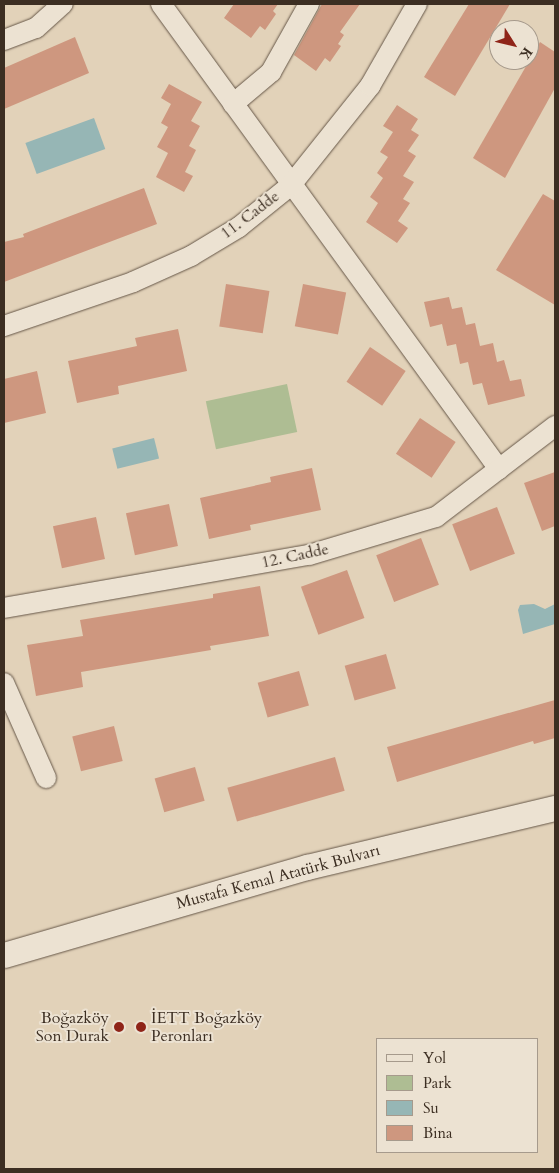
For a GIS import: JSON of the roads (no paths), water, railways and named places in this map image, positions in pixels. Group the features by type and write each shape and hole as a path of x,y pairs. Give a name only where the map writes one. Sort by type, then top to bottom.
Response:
{"street":[{"path":"4,40 36,28 63,4"},
{"path":"161,4 499,468"},
{"path":"233,104 271,72 309,4"},
{"name":"11. Cadde","path":"4,326 73,304 191,256 239,227 291,185 370,86 417,4"},
{"name":"12. Cadde","path":"4,608 310,555 436,517 555,426"},
{"path":"4,682 46,778"},
{"name":"Mustafa Kemal Atatürk Bulvarı","path":"4,955 307,867 555,808"}],"water":[{"path":"94,118 105,149 37,174 25,143"},
{"path":"154,438 159,458 117,469 112,448"},
{"path":"534,604 545,609 555,604 555,624 523,634 518,610 520,605"}],"place":[{"name":"Boğazköy Son Durak","path":"119,1027"},
{"name":"İETT Boğazköy Peronları","path":"141,1027"}]}
